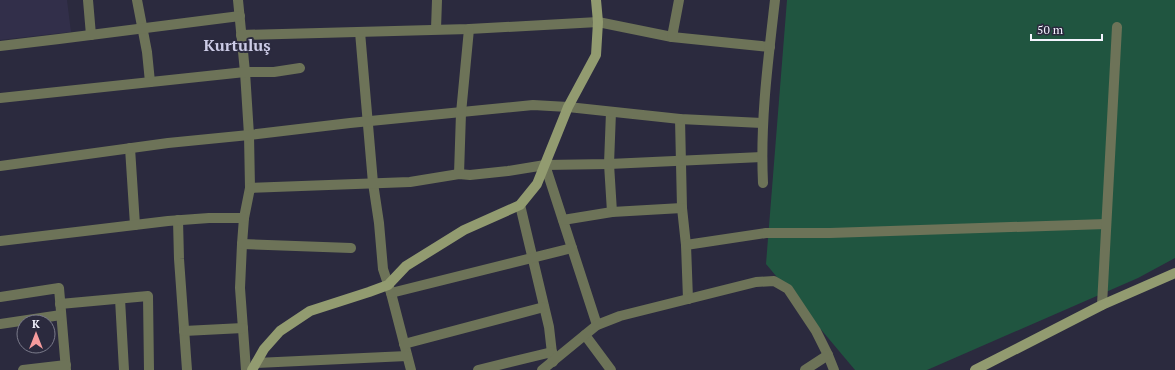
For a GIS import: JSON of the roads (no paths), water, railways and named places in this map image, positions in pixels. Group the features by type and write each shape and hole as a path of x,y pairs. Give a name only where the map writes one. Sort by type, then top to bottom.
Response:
{"street":[{"path":"88,0 91,35"},
{"path":"137,0 143,28 150,82"},
{"path":"238,0 249,136 250,188 244,218 240,288 246,370"},
{"path":"436,30 437,0"},
{"path":"389,289 406,266 464,230 520,205 537,184 568,107 596,55 598,22 596,0"},
{"path":"672,37 679,0"},
{"path":"763,183 762,123 775,0"},
{"path":"0,46 240,16"},
{"path":"241,35 436,30 598,22 672,37 770,47"},
{"path":"1102,306 1117,27"},
{"path":"459,174 461,113 469,28"},
{"path":"360,32 373,183 379,223 383,269 411,370"},
{"path":"0,98 245,72 274,72 300,68"},
{"path":"0,166 168,143 249,136 367,121 533,106 568,107 680,119 762,123"},
{"path":"611,112 609,164 612,212"},
{"path":"680,119 682,208 686,245 688,299"},
{"path":"130,148 135,225"},
{"path":"250,188 410,182 459,174 470,175 545,165 681,162 762,157"},
{"path":"545,165 596,325"},
{"path":"520,205 549,326 552,357"},
{"path":"563,220 612,212 682,208"},
{"path":"0,241 178,220 244,218"},
{"path":"178,220 179,259 187,370"},
{"path":"686,245 766,233 846,233 1106,224"},
{"path":"242,244 351,248"},
{"path":"254,367 264,349 280,331 310,311 369,292 389,289 572,248"},
{"path":"975,370 1102,306 1175,273"},
{"path":"542,370 552,357 585,335 596,325 620,316 756,282 774,282 788,289 816,331 834,370"},
{"path":"0,297 59,288 66,368 23,370"},
{"path":"60,304 148,296 149,370"},
{"path":"120,299 124,370"},
{"path":"404,344 544,307"},
{"path":"0,324 61,315"},
{"path":"184,331 243,328"},
{"path":"585,335 612,370"},
{"path":"805,370 828,355"},
{"path":"254,367 407,356"},
{"path":"478,370 552,357"}],"district":[{"name":"Kurtuluş","path":"237,45"}]}
